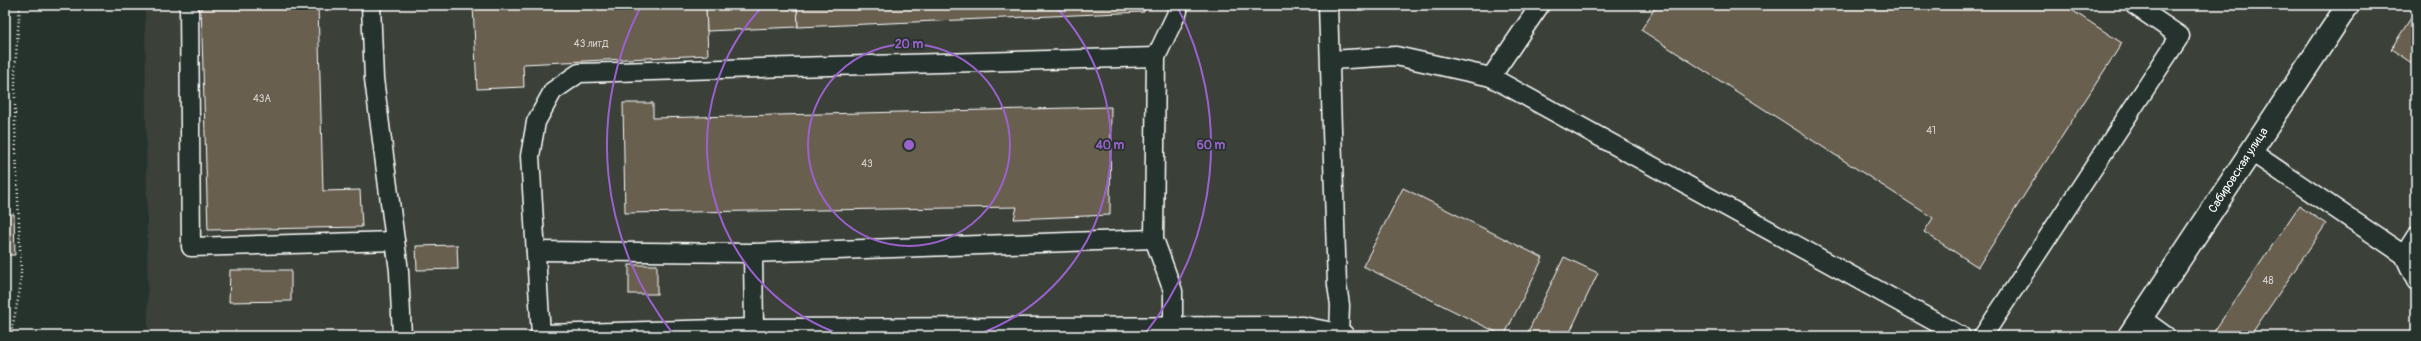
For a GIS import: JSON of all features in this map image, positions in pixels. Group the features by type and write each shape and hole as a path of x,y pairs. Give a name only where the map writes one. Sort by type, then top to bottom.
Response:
{"street":[{"name":"Сабировская улица","path":"2129,336 2348,5"},
{"path":"544,336 754,330 1173,330 1302,328 1341,335"}],"lane":[{"path":"189,5 191,247 395,241"},
{"path":"371,5 374,79 395,241 402,336"},
{"path":"1173,330 1173,291 1154,239 1156,57 1178,11 1178,5"},
{"path":"1328,5 1331,60 1337,285 1340,305 1341,335"},
{"path":"1491,77 1540,5"},
{"path":"1983,336 2180,36 2134,5"},
{"path":"1331,60 1396,56 1491,77 1961,336"},
{"path":"541,336 530,156 536,122 553,91 579,73 1156,57"},
{"path":"2250,151 2404,255 2416,281"},
{"path":"2404,255 2416,236"},
{"path":"536,251 753,253 1154,239"},
{"path":"753,253 754,330"},
{"path":"2141,318 2166,336"}],"path":[{"path":"10,332 20,290 21,272 15,126 15,68 20,5"}],"shaded area":[{"path":"145,5 2416,5 2416,336 148,336"}],"building":[{"path":"201,5 318,5 323,191 360,190 362,227 208,230"},
{"path":"473,5 706,5 708,55 523,64 524,87 477,89"},
{"path":"706,5 797,5 798,27 707,31"},
{"path":"797,5 1144,5 1144,12 798,27"},
{"path":"1657,5 2064,5 2122,43 1978,267 1924,232 1933,218 1641,30"},
{"path":"2416,10 2416,66 2391,49"},
{"path":"623,103 653,103 653,118 1111,107 1110,215 1014,219 1017,207 625,213"},
{"path":"1403,188 1543,258 1504,336 1363,266"},
{"path":"2299,206 2326,224 2250,336 2211,336"},
{"path":"5,214 14,214 15,255 5,255"},
{"path":"457,245 458,269 417,270 416,246"},
{"path":"1564,257 1598,273 1568,336 1526,336"},
{"path":"629,265 657,265 657,294 629,294"},
{"path":"230,270 291,270 291,301 229,302"}]}
